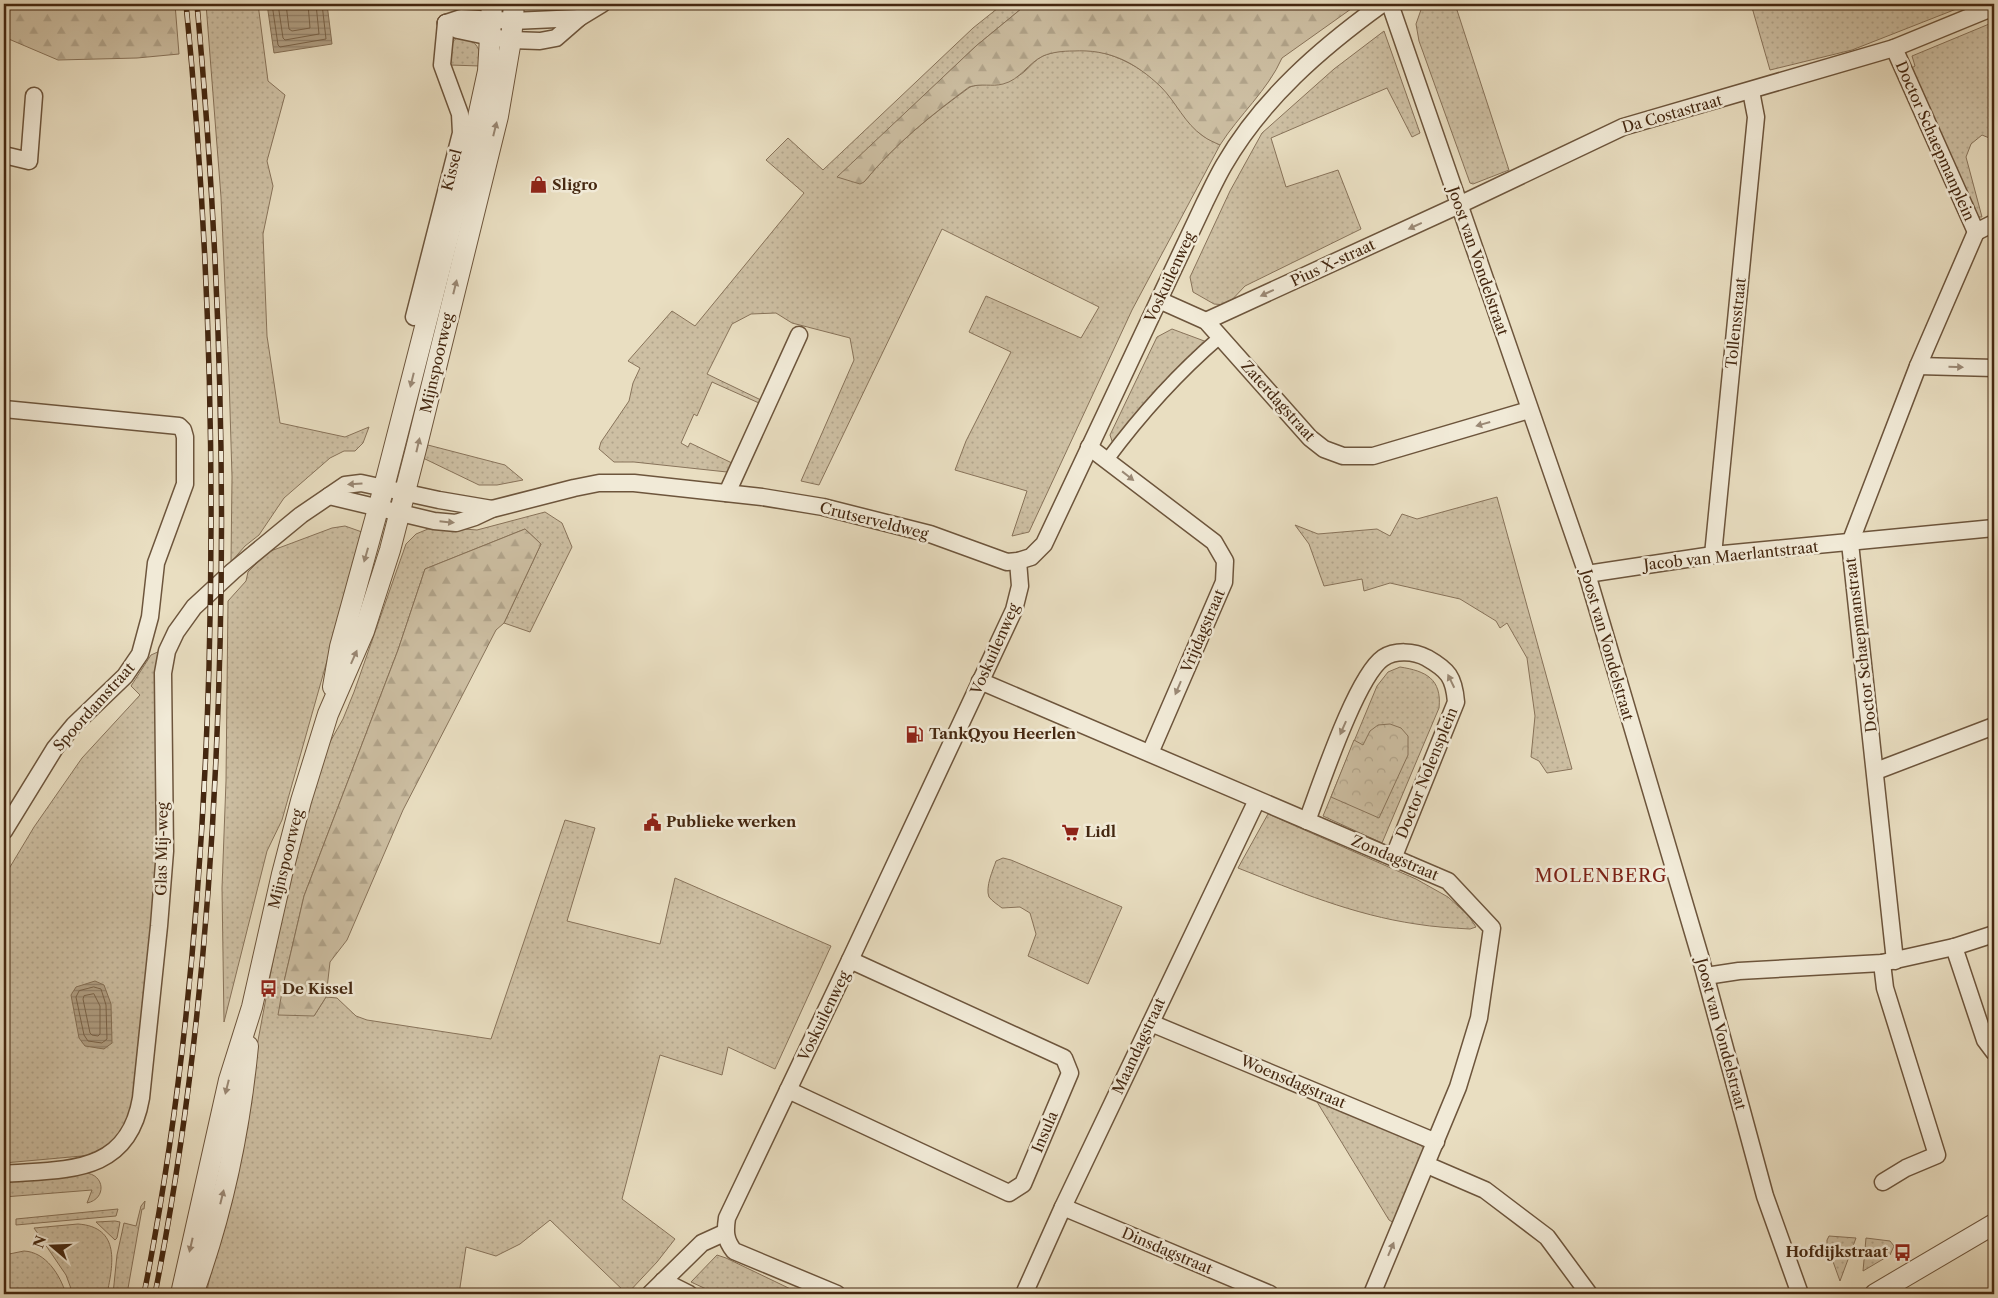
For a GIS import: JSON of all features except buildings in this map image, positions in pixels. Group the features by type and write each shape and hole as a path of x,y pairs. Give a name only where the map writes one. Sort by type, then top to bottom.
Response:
{"street":[{"name":"Kissel","path":"414,317 461,133 460,114 442,65 446,23 462,18 513,22 540,41 556,38 579,18 602,4"},
{"name":"Voskuilenweg","path":"724,1233 727,1218 850,960 1016,602 1020,586 1018,561 1031,557 1044,544 1224,164 1248,130 1300,71 1353,25 1382,4"},
{"name":"Joost van Vondelstraat","path":"1390,4 1587,574 1706,976 1765,1196 1800,1294"},
{"name":"Doctor Schaepmanplein","path":"1994,7 1894,48 1976,232 1994,223"},
{"name":"Mijnspoorweg","path":"328,714 340,647 379,508 473,140 488,71 491,20"},
{"name":"Mijnspoorweg","path":"181,1294 229,1080 252,1007 286,856 301,801 328,714 364,631 400,513 498,116 513,22"},
{"name":"Da Costastraat","path":"1459,205 1623,127 1894,48"},
{"name":"Tollensstraat","path":"1713,555 1756,117 1751,91"},
{"path":"4,155 29,161 34,96"},
{"name":"Pius X-straat","path":"1206,321 1459,205"},
{"name":"Doctor Schaepmanstraat","path":"1884,1182 1906,1168 1937,1155 1885,988 1889,962 1876,771 1850,543 1918,366 1976,232"},
{"name":"Zaterdagstraat","path":"1159,300 1206,321 1310,438 1324,449 1343,456 1372,456 1529,410"},
{"path":"727,493 799,335"},
{"path":"1107,460 1133,424 1167,386 1220,337"},
{"path":"1918,366 1994,368"},
{"name":"Spoordamstraat","path":"4,409 179,426 184,432 186,479 156,563 150,617 140,654 129,672 74,725 55,748 4,831"},
{"name":"Vrijdagstraat","path":"1089,447 1214,542 1226,561 1224,582 1150,753"},
{"name":"Glas Mij-weg","path":"4,1174 82,1166 98,1161 115,1149 133,1127 141,1098 165,851 162,683 167,651 181,624 200,601 273,537 350,483 361,483 405,492"},
{"name":"Crutserveldweg","path":"379,508 434,521 456,523 466,521 492,509 574,488 607,483 634,483 798,502 930,534 1002,560 1018,561"},
{"name":"Crutserveldweg","path":"405,492 492,509"},
{"path":"329,496 379,508"},
{"name":"Jacob van Maerlantstraat","path":"1587,574 1713,555 1994,528"},
{"name":"Doctor Nolensplein","path":"1307,821 1339,738 1366,676 1383,658 1408,652 1422,655 1444,668 1455,684 1456,702 1394,856"},
{"name":"Zondagstraat","path":"980,682 1394,856 1448,881 1492,928 1479,1018 1458,1087 1372,1294"},
{"path":"1876,771 1994,726"},
{"name":"Maandagstraat","path":"1024,1294 1063,1207 1257,800"},
{"path":"1706,976 1739,971 1889,962 1954,947 1994,934"},
{"path":"1954,947 1985,1040 1994,1052"},
{"name":"Insula","path":"788,1090 1009,1192 1023,1184 1070,1073 1064,1058 850,960"},
{"name":"Mijnspoorweg","path":"193,1294 207,1259 236,1135 245,1084 252,1007"},
{"name":"Woensdagstraat","path":"1150,1023 1436,1142"},
{"path":"1427,1165 1485,1190 1547,1237 1589,1294"},
{"name":"Dinsdagstraat","path":"1063,1207 1270,1294"},
{"path":"1874,1294 1994,1224"},
{"path":"650,1294 702,1243 724,1233 728,1244 734,1251 836,1294"},
{"path":"663,1281 688,1294"}],"green space":[{"path":"4,4 175,4 179,54 137,58 58,60 4,37"},
{"path":"206,4 258,4 268,81 285,95 267,161 273,186 263,234 267,336 280,423 345,437 369,427 363,443 355,451 344,451 330,458 284,498 259,535 245,546 231,562 232,477 221,197"},
{"path":"1003,4 1027,4 976,46 838,177 864,182 888,155 914,131 970,87 1005,82 1022,74 1045,55 1076,49 1107,54 1122,59 1136,67 1161,86 1197,131 1220,145 1132,310 1029,532 1012,536 1027,491 955,470 966,441 1011,352 969,332 986,296 1081,338 1099,307 942,229 819,485 801,481 854,360 850,338 792,323 776,313 751,314 732,324 707,374 761,400 759,403 712,382 697,416 694,414 681,443 688,447 690,443 732,463 727,472 634,462 614,462 599,449 601,442 629,401 633,383 640,368 628,361 672,311 695,326 804,193 766,160 788,138 823,170 973,28"},
{"path":"1027,4 1358,4 1282,58 1269,81 1220,145 1207,139 1197,131 1161,87 1131,64 1098,52 1062,52 1038,59 1009,82 999,85 969,87 914,131 888,155 864,182 860,184 837,177 976,46"},
{"path":"1423,4 1455,4 1509,170 1473,184 1470,183 1419,41 1416,24"},
{"path":"1751,4 1969,4 1852,50 1770,70"},
{"path":"1994,22 1994,140 1982,135 1971,144 1966,157 1982,217 1977,217 1910,69 1915,66 1912,56"},
{"path":"1384,31 1420,133 1412,137 1387,88 1271,138 1286,187 1338,170 1361,229 1245,286 1227,305 1214,304 1193,292 1190,277 1230,191 1262,133 1334,69"},
{"path":"460,36 477,46 480,54 480,66 450,65 452,44"},
{"path":"1172,329 1207,342 1113,444 1110,435 1157,337"},
{"path":"424,444 505,465 523,480 497,485 479,485 423,458"},
{"path":"1497,497 1572,769 1547,773 1539,761 1531,757 1535,716 1527,658 1507,623 1500,628 1496,621 1460,599 1390,583 1364,591 1362,579 1324,586 1309,544 1295,525 1318,534 1377,529 1390,536 1402,514 1417,519"},
{"path":"545,512 562,523 572,547 530,632 504,623 541,544 525,529 425,569 398,650 304,896 283,986 314,1016 326,997 337,998 356,1016 367,1020 491,1039 565,820 595,828 567,921 660,944 675,878 831,946 775,1069 728,1047 722,1075 660,1055 622,1199 675,1239 657,1262 627,1294 550,1220 520,1244 496,1256 466,1247 459,1294 206,1294 226,1210 290,871 326,749 343,719 354,692 406,544 416,534 428,529 477,530"},
{"path":"345,526 362,532 362,537 282,820 267,851 224,1022 222,888 226,781 228,601 246,581 248,572 268,552 332,528"},
{"path":"525,529 541,544 504,623 496,630 403,810 347,940 330,962 326,997 314,1016 278,1015 304,896 398,650 425,569"},
{"path":"160,651 157,850 145,1000 132,1111 126,1126 115,1139 93,1155 4,1163 4,877 34,827 82,758 140,695 131,686 151,655"},
{"path":"1400,667 1425,674 1435,683 1438,690 1439,708 1382,843 1323,816 1377,686 1388,672"},
{"path":"1390,724 1401,728 1408,736 1408,755 1379,818 1331,797 1354,740 1363,745 1370,731 1378,725"},
{"path":"1268,814 1416,879 1448,897 1468,915 1476,927 1470,929 1430,926 1370,915 1326,901 1238,868"},
{"path":"1003,858 1122,907 1088,984 1028,956 1036,934 1030,913 1020,907 1002,908 989,897 989,884 993,869 996,861"},
{"path":"1314,1097 1424,1148 1396,1224 1389,1220"},
{"path":"85,1173 92,1174 97,1178 101,1187 98,1197 87,1203 92,1190 4,1197 4,1181"},
{"path":"145,1201 127,1294 113,1294 117,1255 124,1223 136,1226 141,1206"},
{"path":"118,1209 116,1216 16,1225 16,1219"},
{"path":"96,1222 120,1222 115,1240"},
{"path":"78,1224 92,1227 102,1232 108,1240 112,1260 107,1294 73,1294 66,1275 34,1228"},
{"path":"1829,1236 1856,1238 1840,1281 1827,1245"},
{"path":"1866,1238 1890,1241 1894,1246 1890,1255 1863,1271"},
{"path":"24,1251 39,1255 51,1266 60,1279 66,1294 4,1294 4,1255"},
{"path":"717,1255 801,1294 717,1294 691,1282"}],"water":[{"path":"267,4 327,4 332,44 274,53"},
{"path":"95,981 104,985 111,1004 112,1043 104,1049 85,1046 79,1038 71,995 76,987"}],"railway":[{"path":"144,1294 171,1139 190,982 202,825 209,667 211,501 208,335 200,169 186,4"},
{"path":"155,1294 178,1161 196,1027 213,825 220,664 220,381 211,192 197,4"}],"place":[{"name":"Sligro","path":"538,185"},
{"name":"TankQyou Heerlen","path":"915,734"},
{"name":"Publieke werken","path":"652,822"},
{"name":"Lidl","path":"1071,832"},
{"name":"De Kissel","path":"268,989"},
{"name":"Hofdijkstraat","path":"1902,1252"}],"district":[{"name":"MOLENBERG","path":"1601,876"}]}
